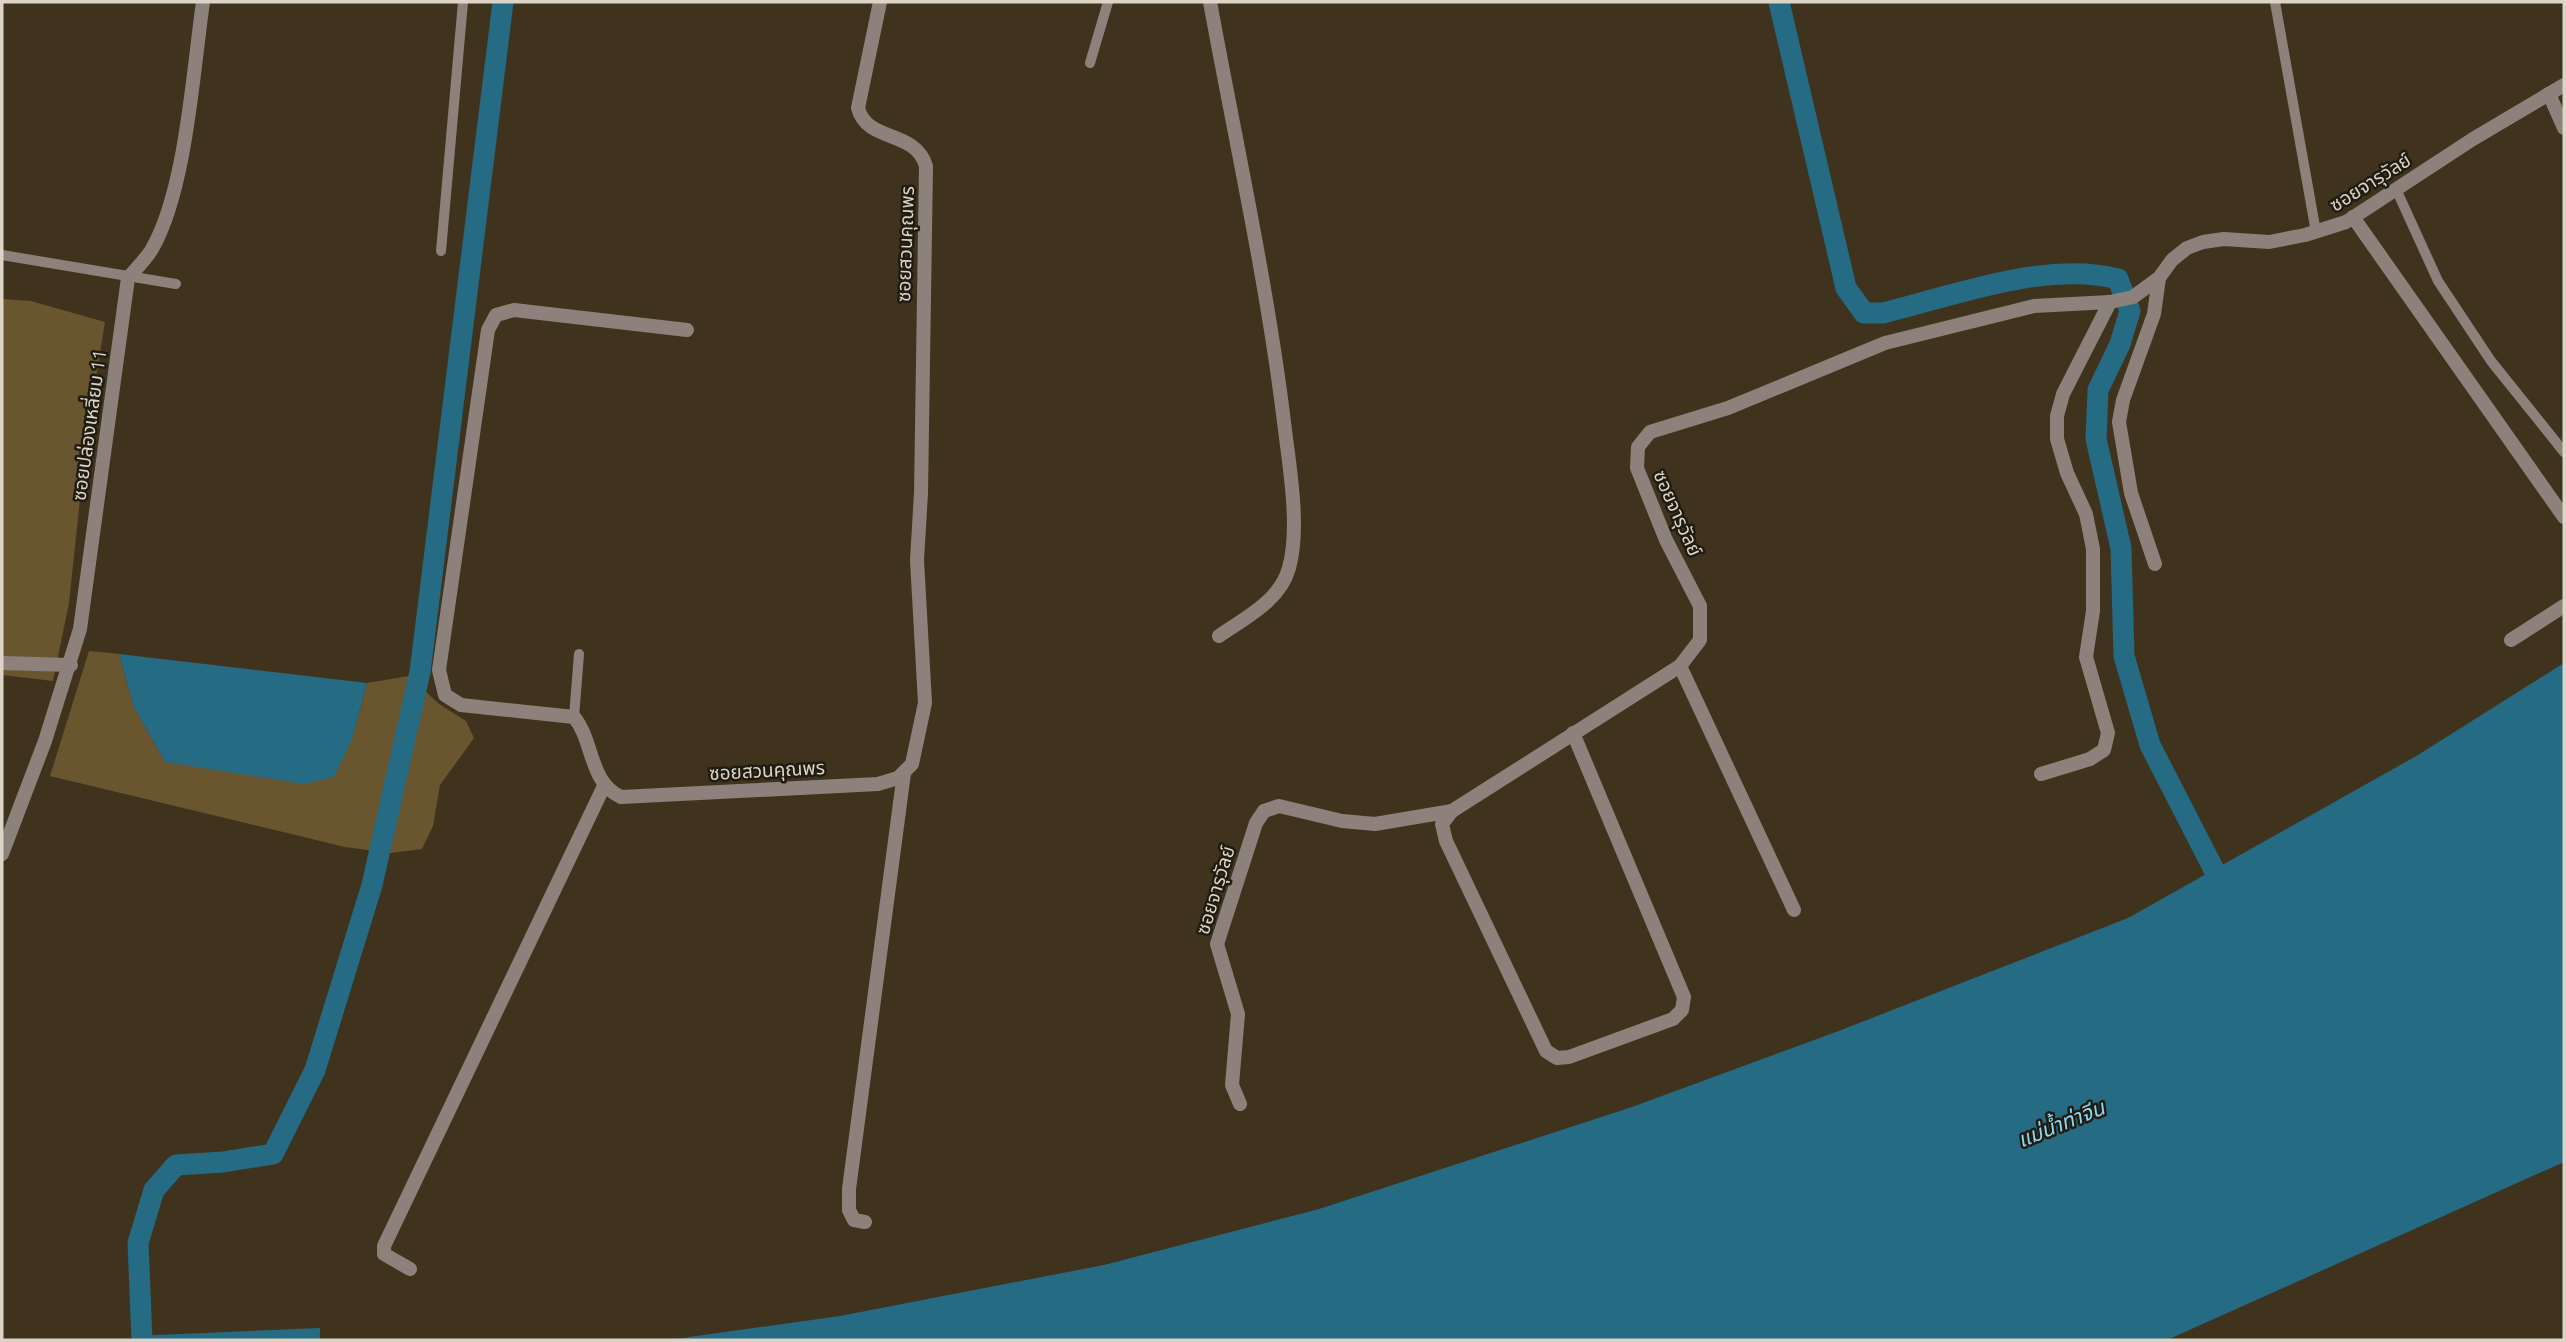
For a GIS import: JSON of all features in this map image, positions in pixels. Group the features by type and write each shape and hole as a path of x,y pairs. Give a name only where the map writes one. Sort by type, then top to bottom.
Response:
{"street":[{"path":"128,278 152,250 169,212 181,152 203,2"},
{"name":"ซอยสวนคุณพร","path":"604,786 621,797 878,784 904,774 912,764 925,703 917,560 921,493 926,166 922,152 868,126 861,119 858,108 880,2"},
{"path":"1210,2 1278,373 1291,473 1292,548 1289,570 1271,600 1219,636"},
{"name":"ซอยจารุวัลย์","path":"1240,1104 1232,1085 1238,1014 1217,944 1256,823 1264,811 1279,806 1342,821 1375,824 1452,811 1680,666 1700,640 1700,606 1666,540 1637,468 1638,447 1650,432 1728,408 1885,343 2034,306 2110,302 2133,297 2160,278 2172,260 2187,248 2203,242 2224,239 2269,242 2316,232 2353,217 2564,85"},
{"path":"2549,94 2564,128"},
{"path":"2353,217 2564,517"},
{"name":"ซอยปล่องเหลี่ยม 11","path":"2,853 71,665 80,629 128,278"},
{"path":"2155,564 2131,493 2119,422 2123,400 2154,314 2160,278"},
{"path":"2041,774 2090,759 2104,750 2108,733 2086,657 2093,611 2093,549 2086,514 2067,473 2057,439 2057,416 2063,394 2110,302"},
{"path":"410,1269 391,1261 384,1254 384,1245 604,786 584,729 574,717 461,705 445,695 439,670 488,331 496,315 514,310 687,330"},
{"path":"2511,640 2564,606"},
{"path":"2,663 71,665"},
{"path":"1680,666 1794,910"},
{"path":"1452,811 1442,824 1446,841 1546,1051 1557,1058 1569,1057 1673,1019 1682,1010 1684,997 1573,733"},
{"path":"865,1222 854,1220 849,1210 849,1189 904,774"}],"lane":[{"path":"441,251 463,2"},
{"path":"1090,63 1108,2"},
{"path":"2274,2 2316,232"},
{"path":"2396,189 2438,281 2491,361 2564,452"},
{"path":"2,255 176,284"},
{"path":"574,717 579,654"}],"shaded area":[{"path":"2,299 31,301 105,322 87,433 69,603 53,681 2,675"},
{"path":"89,651 119,654 134,707 165,762 200,766 352,739 367,683 409,676 439,704 466,721 474,738 440,785 433,826 422,849 391,853 345,847 50,776"}],"water":[{"path":"119,654 367,683 352,739 334,777 304,784 165,762 134,707"},
{"name":"แม่น้ำท่าจีน","path":"2564,663 2564,1162 2167,1340 668,1340 840,1316 1104,1265 1319,1209 1632,1107 1836,1032 2128,918 2418,755"},
{"path":"320,1328 320,1340 131,1340 133,1336"}],"waterway":[{"path":"142,1340 138,1243 154,1190 176,1165 223,1162 273,1154 315,1070 372,885 420,672 503,2"},
{"path":"1779,2 1846,288 1864,313 1883,313 2000,282 2031,277 2090,274 2118,279 2130,311 2120,344 2098,390 2096,439 2121,548 2124,656 2150,745 2227,895"}]}
